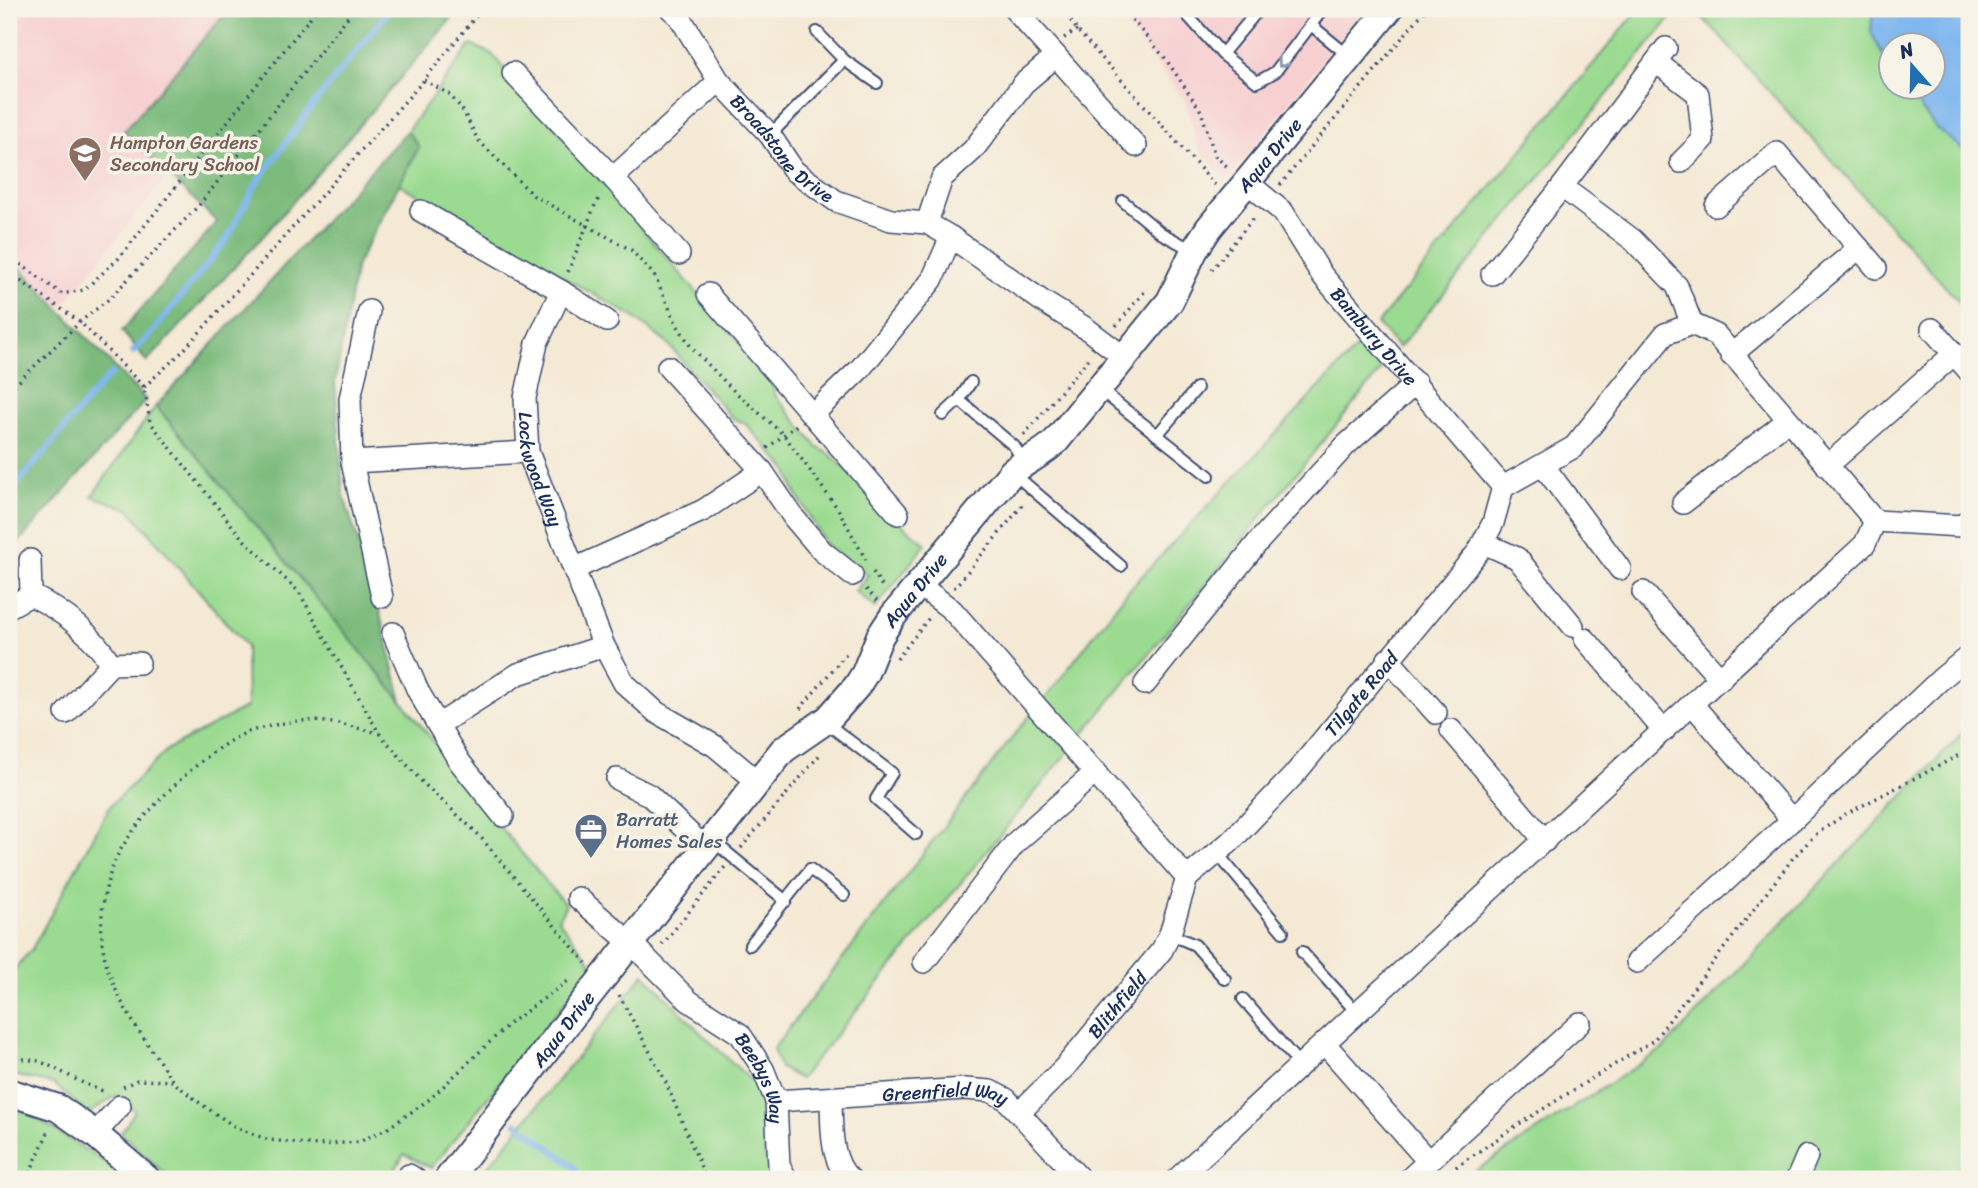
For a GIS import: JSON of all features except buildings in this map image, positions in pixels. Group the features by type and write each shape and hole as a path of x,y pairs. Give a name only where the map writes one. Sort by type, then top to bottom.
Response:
{"street":[{"path":"1014,9 1136,146"},
{"name":"Aqua Drive","path":"448,1179 571,1017 632,944 783,750 825,722 846,700 866,673 891,607 919,585 1018,467 1042,454 1099,389 1170,301 1194,251 1213,222 1248,183 1389,9"},
{"name":"Broadstone Drive","path":"679,11 719,81 770,135 794,171 835,201 891,220 927,223 1087,329 1124,357"},
{"path":"1492,274 1562,187 1661,55 1698,94 1703,140 1681,162"},
{"path":"927,223 942,178 973,150 1024,83 1056,56"},
{"path":"513,73 613,178 679,254"},
{"path":"613,178 719,81"},
{"path":"1716,206 1777,153 1876,268"},
{"name":"Bambury Drive","path":"1248,183 1283,212 1322,275 1503,487"},
{"path":"1562,187 1633,240 1677,286 1692,324 1716,335 1875,521 1961,526 1969,519"},
{"path":"421,211 561,291 607,321"},
{"path":"812,415 860,369 932,280 951,237"},
{"path":"1731,355 1859,248"},
{"name":"Lockwood Way","path":"561,291 537,343 525,398 528,452 604,646 624,683 640,698 656,712 715,746 758,782"},
{"path":"708,293 898,514"},
{"path":"369,311 350,399 352,462 382,597"},
{"path":"1503,487 1574,447 1665,334 1692,324"},
{"path":"1932,329 1969,371"},
{"path":"1827,466 1954,354"},
{"path":"668,368 757,466 794,518 822,551 852,575"},
{"path":"1145,684 1267,532 1346,445 1416,383"},
{"path":"1683,503 1788,420"},
{"path":"352,462 528,452"},
{"path":"1542,465 1620,569"},
{"path":"575,569 704,510 757,466"},
{"name":"Tilgate Road","path":"1187,878 1256,816 1294,775 1484,543 1503,487"},
{"path":"1177,1179 1865,544 1875,521"},
{"path":"1484,543 1517,558 1664,731"},
{"path":"30,560 31,595"},
{"path":"919,585 952,610 1187,878"},
{"path":"1643,592 1721,679"},
{"path":"9,607 31,595"},
{"path":"31,595 51,605 98,643 111,664"},
{"path":"393,633 418,691 459,761 503,816"},
{"path":"438,725 518,674 604,646"},
{"path":"1637,962 1942,678 1969,656"},
{"path":"1388,659 1436,713"},
{"path":"66,713 111,664 139,663"},
{"path":"1693,705 1792,820"},
{"path":"1451,730 1545,841"},
{"path":"924,961 1016,842 1096,772"},
{"path":"617,779 649,795 710,845"},
{"name":"Blithfield","path":"1020,1112 1052,1082 1150,967 1170,934 1187,878"},
{"name":"Beebys Way","path":"578,898 632,944 689,1001 740,1034 763,1069 776,1101 779,1166 787,1179"},
{"path":"1409,1179 1580,1023"},
{"path":"1325,1044 1428,1161"},
{"name":"Greenfield Way","path":"776,1101 978,1089 998,1094 1020,1112 1080,1179"},
{"path":"9,1092 58,1108 95,1134 147,1179"},
{"path":"831,1098 836,1157 844,1174 850,1179"},
{"path":"95,1134 120,1106"},
{"path":"1797,1179 1807,1156"}],"lane":[{"path":"1188,9 1188,16 1222,54 1257,82 1275,72 1324,9"},
{"path":"1222,54 1259,9"},
{"path":"1311,24 1350,57"},
{"path":"817,32 844,60 877,83"},
{"path":"770,135 844,60"},
{"path":"1123,201 1161,233 1194,251"},
{"path":"943,415 959,400 971,382"},
{"path":"1157,435 1197,388"},
{"path":"1099,389 1209,476"},
{"path":"959,400 1014,446 1018,467 1121,566"},
{"path":"825,722 892,773 876,799 916,834"},
{"path":"710,845 786,901"},
{"path":"1217,853 1283,932"},
{"path":"750,945 810,869 844,895"},
{"path":"1170,934 1195,945 1225,979"},
{"path":"1302,952 1358,1014"},
{"path":"1243,999 1301,1066"}],"path":[{"path":"9,256 62,294 84,290 119,258 317,9"},
{"path":"9,391 80,322 110,298 200,204 354,9"},
{"path":"144,387 181,352 424,80 482,9"},
{"path":"1063,9 1077,30 1222,193"},
{"path":"1123,9 1165,58 1201,111 1215,156 1236,176 1248,183"},
{"path":"424,80 449,94 462,109 478,140 534,196 631,250 654,275 676,323 691,346 733,390 784,435 838,509 891,607"},
{"path":"561,291 595,205 613,178"},
{"path":"9,273 80,322 144,387 149,422 242,538 299,592 379,733 424,784 477,833 554,922 587,965 511,1022 430,1099 388,1128 359,1142 317,1145 269,1140 237,1128 172,1081 124,1008 105,959 101,913 114,863 143,816 201,761 247,733 292,722 337,723 379,733"},
{"path":"757,466 784,435 812,415"},
{"path":"852,575 891,607"},
{"path":"1445,1175 1519,1124 1654,1040 1793,858 1815,835 1844,815 1969,750"},
{"path":"603,979 619,995 664,1078 706,1179"},
{"path":"9,1057 38,1061 76,1077 100,1092 116,1091 138,1080 172,1081"},
{"path":"27,1179 58,1108"}],"shaded area":[{"name":"Hampton Gardens Secondary School","path":"9,9 302,9 17,363 9,358"},
{"path":"1115,9 1364,9 1228,180 1199,150 1185,101"}],"green space":[{"path":"229,9 460,9 266,233 147,362 122,331 217,222 124,131"},
{"path":"1639,9 1678,9 1399,348 1377,324"},
{"path":"1695,9 1969,9 1969,313"},
{"path":"471,45 491,53 771,379 775,395 818,448 830,454 899,522 926,544 875,608 855,591 868,575 827,546 794,490 788,471 745,423 732,418 668,344 632,316 399,184 419,147 407,131"},
{"path":"407,131 419,147 356,266 335,382 343,493 377,602 402,701 156,406"},
{"path":"9,261 22,270 146,400 9,553"},
{"path":"1363,341 1383,368 800,1079 780,1068 773,1049 1127,592"},
{"path":"156,406 402,701 504,832 566,905 558,919 594,966 431,1168 404,1154 391,1176 392,1179 171,1179 121,1133 135,1111 117,1095 88,1114 54,1084 9,1074 9,975 32,949 110,806 168,749 247,707 246,646 129,509 92,496"},
{"path":"1969,726 1969,1179 1463,1179 1664,1048"},
{"path":"644,974 762,1091 765,1159 779,1179 478,1179"},
{"path":"25,1111 111,1166 122,1179 9,1179 9,1112"}],"water":[{"path":"1873,9 1969,9 1969,154 1937,129 1916,102 1946,102 1946,32 1876,32 1876,42 1871,32"}],"waterway":[{"path":"133,352 151,334 227,239 256,184 310,109 390,9"},
{"path":"9,493 112,373"},
{"path":"517,1123 571,1164 584,1179"}],"place":[{"name":"Hampton Gardens Secondary School","path":"85,183"},
{"name":"Barratt Homes Sales","path":"591,860"}]}
